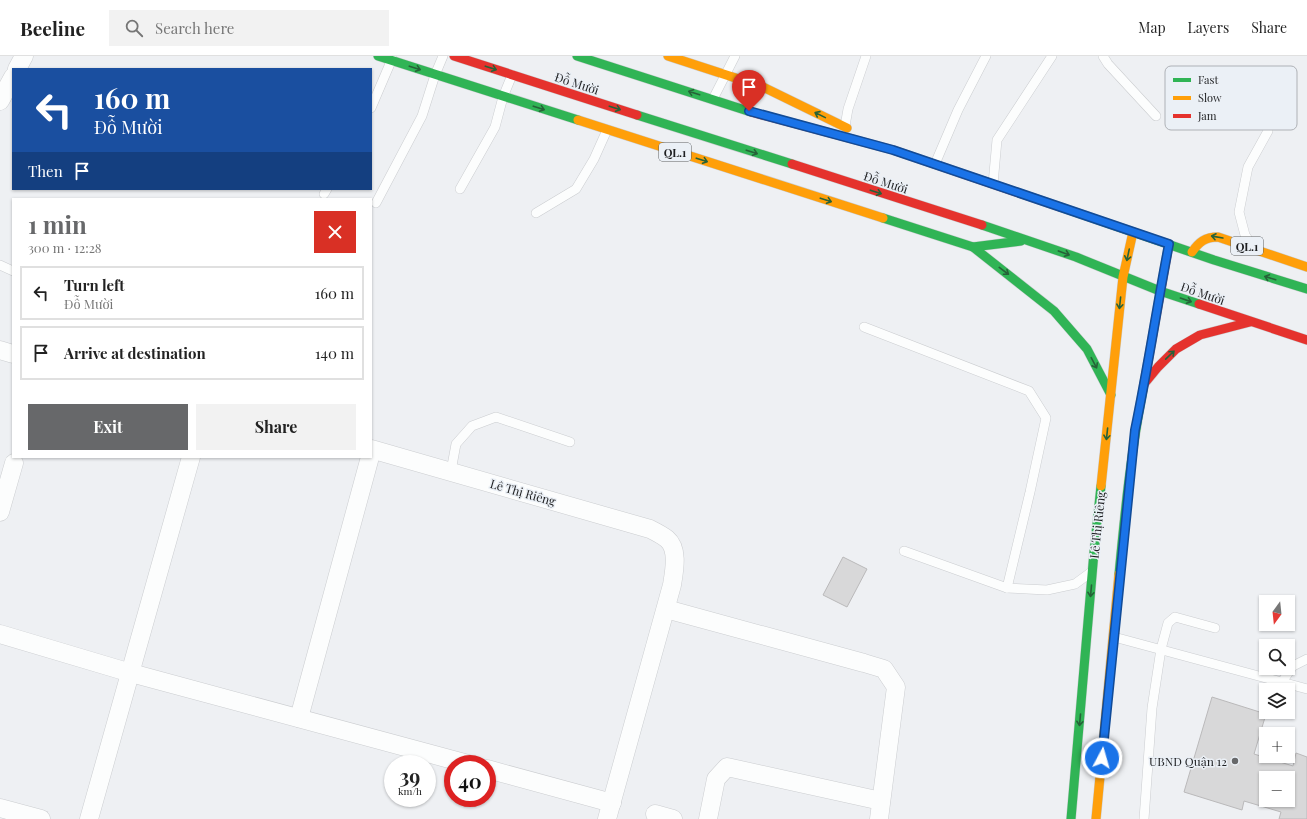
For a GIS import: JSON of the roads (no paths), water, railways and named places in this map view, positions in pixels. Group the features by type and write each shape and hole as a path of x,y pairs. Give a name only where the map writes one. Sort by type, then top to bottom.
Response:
{"main road":[{"name":"QL.1","path":"378,56 392,58 503,97 973,247 1028,240"},
{"name":"Đỗ Mười","path":"454,56 1028,240 1160,291 1307,340"},
{"name":"QL.1","path":"577,56 761,115 893,150 1192,252 1307,289"},
{"name":"QL.1","path":"668,56 763,87 893,150"},
{"name":"Lê Thị Riêng","path":"1071,819 1093,571 1115,349 1123,277 1133,232"},
{"name":"QL.1","path":"1192,252 1202,240 1210,236 1218,237 1307,267"},
{"path":"1096,819 1135,430 1169,244"},
{"path":"973,247 1054,310 1087,349 1111,395"},
{"path":"1144,384 1176,349 1200,334 1250,322"}],"street":[{"path":"18,68 24,56"},
{"path":"0,350 12,354"},
{"name":"Lê Thị Riêng","path":"372,452 451,471 650,529 667,539 671,544 675,556 672,585 666,609"},
{"path":"89,819 191,458"},
{"path":"299,718 369,458"},
{"path":"0,512 14,463"},
{"path":"496,772 610,811 666,609 856,660 884,670 896,687 879,819"},
{"path":"0,634 131,673 444,757"},
{"path":"708,819 716,779 726,767 881,801"},
{"path":"0,808 41,819"},
{"path":"655,814 673,819"}],"lane":[{"path":"376,203 422,116 435,74 443,56"},
{"path":"713,99 735,56"},
{"path":"845,126 848,109 866,56"},
{"path":"935,164 958,110 986,56"},
{"path":"993,184 997,140 1052,56"},
{"path":"1103,56 1108,64 1156,116"},
{"path":"372,106 392,58"},
{"path":"460,189 495,127 503,97 512,75"},
{"path":"536,214 576,189 594,159 607,130"},
{"path":"1254,248 1245,235 1239,212 1248,167 1268,131"},
{"path":"0,265 12,271"},
{"path":"864,327 1029,392 1046,418 1007,588"},
{"path":"451,471 456,444 472,426 496,417 570,442"},
{"path":"904,551 1007,588 1047,590 1075,584 1093,571"},
{"path":"1144,819 1152,708 1161,649 1168,623 1175,617 1215,628"},
{"path":"1114,636 1307,689"},
{"path":"1282,682 1293,666 1307,659"}],"place":[{"name":"UBND Quận 12","path":"1235,761"}]}
